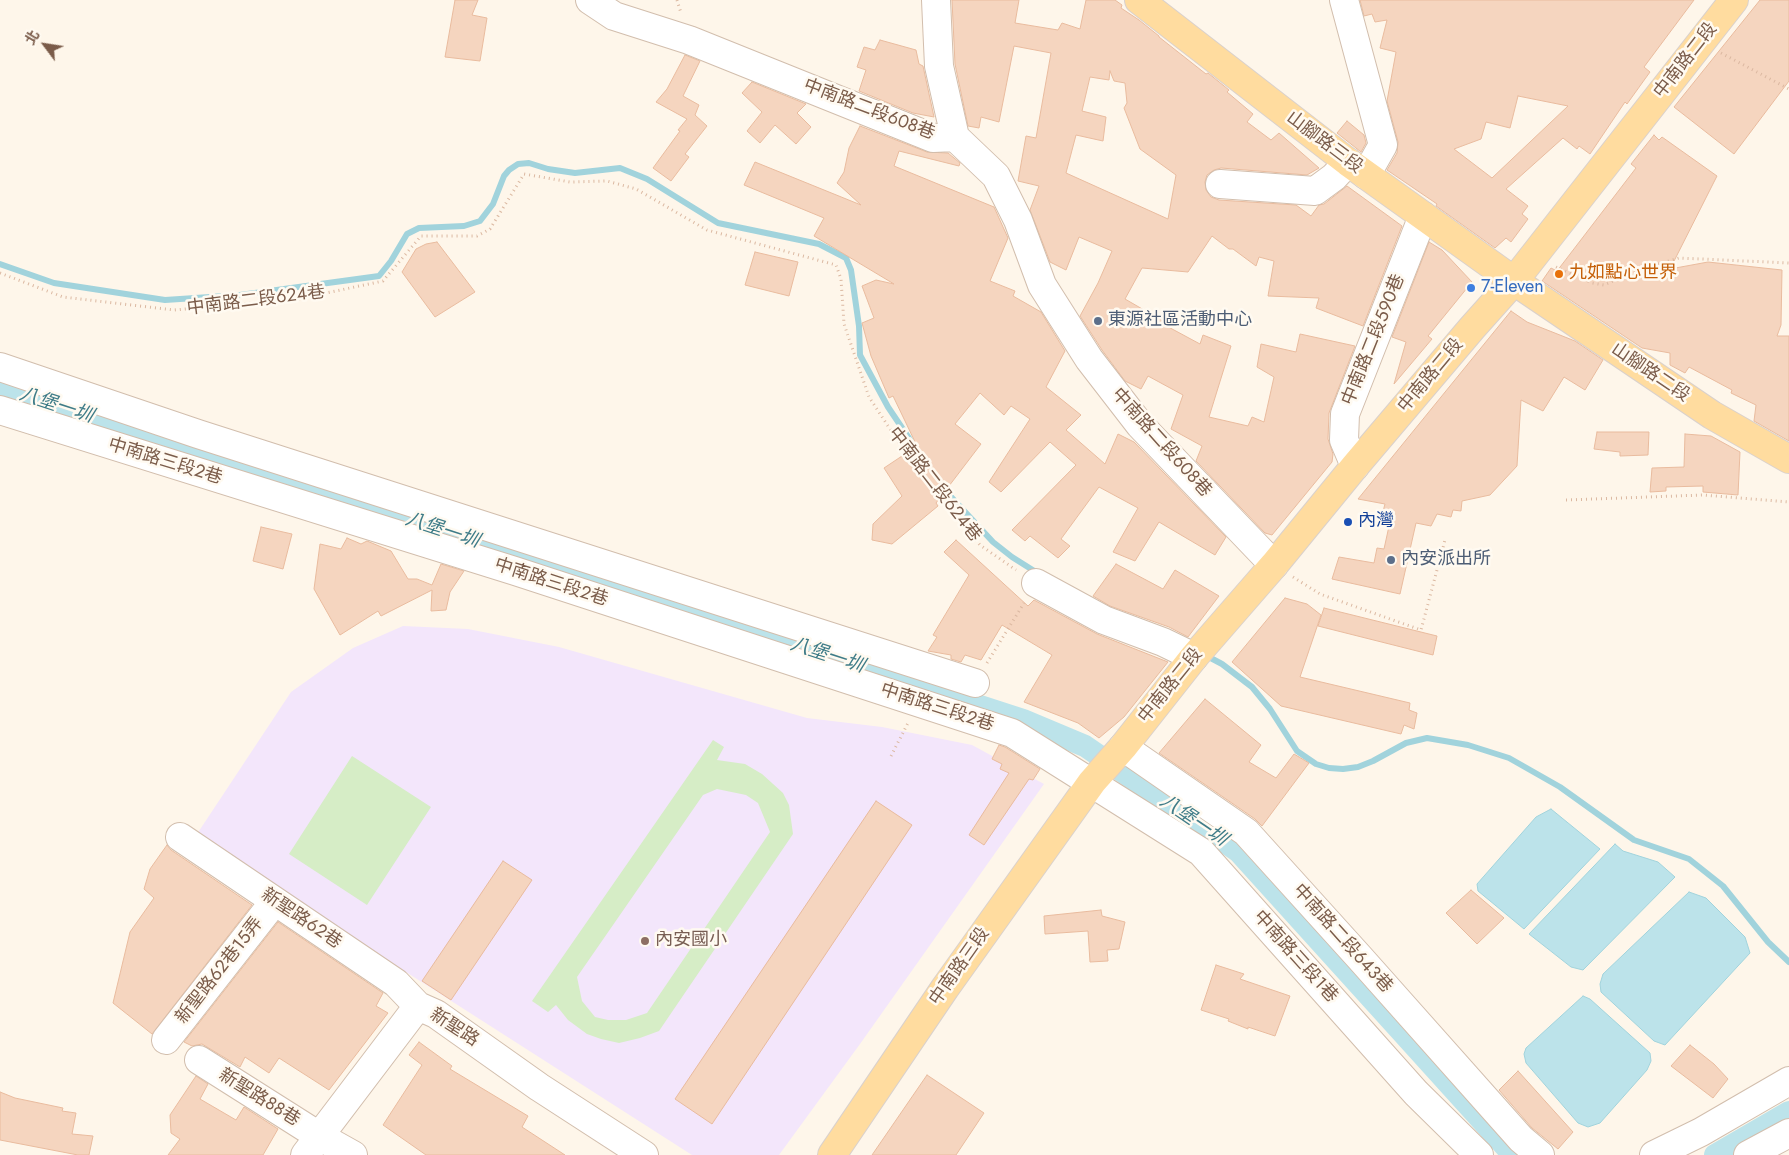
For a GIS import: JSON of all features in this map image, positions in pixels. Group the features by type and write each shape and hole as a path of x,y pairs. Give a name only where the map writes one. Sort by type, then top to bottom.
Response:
{"main road":[{"name":"山腳路三段","path":"1138,0 1357,168 1514,281"},
{"name":"中南路二段","path":"1092,782 1123,747 1194,657 1274,565 1472,328 1514,281 1734,0"},
{"name":"山腳路二段","path":"1514,281 1712,415 1789,459"},
{"name":"中南路三段","path":"832,1155 945,988 1092,782"}],"street":[{"name":"中南路二段608巷","path":"590,0 614,16 689,40 934,138 955,137 996,176 1018,220 1042,285 1089,359 1140,425 1274,565"},
{"path":"936,0 939,66 955,137"},
{"path":"1220,184 1315,190 1334,177 1357,168 1383,145 1344,0"},
{"name":"中南路二段590巷","path":"1355,466 1344,440 1345,414 1424,216"},
{"path":"0,367 198,434 975,683"},
{"name":"中南路三段2巷","path":"0,410 515,571 1012,732 1092,782"},
{"path":"1036,583 1104,620 1163,642 1194,657"},
{"name":"中南路二段643巷","path":"1123,747 1246,832 1521,1140 1540,1155"},
{"name":"中南路三段1巷","path":"1092,782 1201,852 1416,1093 1479,1155"},
{"name":"新聖路62巷","path":"180,837 396,983 418,1006"},
{"name":"新聖路62巷15弄","path":"166,1040 274,902"},
{"name":"新聖路","path":"312,1146 418,1006 436,1014 539,1087 644,1155"},
{"name":"新聖路88巷","path":"199,1060 312,1146 353,1155"},
{"path":"1654,1155 1701,1132 1789,1081"},
{"path":"1748,1155 1789,1133"}],"path":[{"path":"1701,43 1789,89"},
{"name":"中南路二段624巷","path":"0,273 63,297 174,310 298,299 383,281 421,236 477,236 490,229 524,174 570,182 607,181 636,189 707,230 836,265 841,279 844,324 868,396 907,455 980,545 1036,583"},
{"path":"1533,256 1592,283 1604,285 1635,271 1679,258 1789,263"},
{"path":"1566,500 1703,496 1789,502"},
{"path":"1274,565 1320,594 1421,630 1445,540"},
{"path":"975,683 1036,583"},
{"path":"891,756 919,702"}],"shaded area":[{"name":"內安國小","path":"403,626 468,629 559,647 807,718 882,727 972,745 1044,784 779,1155 692,1155 195,837 291,692 353,648"}],"green space":[{"path":"713,740 724,747 717,760 745,764 762,774 783,793 789,805 793,834 659,1031 619,1043 601,1039 587,1034 568,1020 556,1005 548,1012 532,1001","holes":["717,789 746,795 758,803 770,832 647,1013 626,1020 608,1020 595,1017 582,1001 577,977 703,795"]},
{"path":"352,756 431,807 367,905 289,854"}],"water":[{"path":"1551,809 1600,849 1524,929 1478,891 1477,884 1536,817"},
{"path":"1615,844 1623,851 1658,862 1675,877 1583,970 1571,967 1529,934"},
{"path":"1689,892 1706,898 1745,937 1750,953 1665,1045 1654,1041 1601,992 1600,984 1603,974"},
{"path":"1583,996 1590,999 1650,1053 1651,1061 1647,1070 1600,1123 1588,1127 1578,1123 1526,1063 1524,1054 1526,1048"}],"building":[{"path":"455,0 478,0 472,15 487,18 480,61 445,57"},
{"path":"952,0 1019,0 1015,23 1058,30 1062,23 1080,29 1086,0 1115,0 1122,5 1121,8 1229,90 1227,92 1253,114 1247,122 1271,140 1279,133 1319,168 1307,175 1221,168 1207,175 1205,182 1206,190 1211,197 1219,200 1296,205 1311,216 1319,205 1324,204 1347,186 1402,226 1363,326 1316,308 1319,298 1268,296 1274,261 1259,257 1256,266 1212,236 1188,272 1142,268 1125,299 1163,321 1161,323 1200,344 1203,335 1231,346 1209,417 1248,426 1252,417 1264,422 1274,377 1257,367 1261,344 1296,352 1300,334 1355,346 1329,413 1328,439 1333,454 1332,462 1272,535 1265,533 1196,461 1202,446 1171,429 1183,395 1148,376 1141,389 1125,381 1080,316 1098,283 1112,251 1079,237 1066,270 1050,262 1030,210 1039,186 1018,181 1026,136 1036,138 1051,53 1014,46 999,122 981,117 979,128 968,126 955,64","holes":["1110,71 1114,81 1125,83 1127,103 1124,108 1140,149 1176,175 1168,219 1066,173 1076,135 1103,141 1106,117 1082,111 1090,77 1109,80"]},
{"path":"1360,0 1694,0 1644,67 1650,72 1627,104 1625,102 1590,154 1579,146 1577,149 1563,138 1506,189 1528,206 1522,214 1528,219 1511,242 1506,238 1495,248 1436,206 1437,204 1387,170 1397,153 1398,142 1387,101 1396,52 1380,48 1387,20 1375,22 1372,14 1364,16","holes":["1518,96 1568,106 1492,178 1454,149 1481,139 1486,122 1510,128"]},
{"path":"1760,0 1789,0 1789,81 1734,154 1674,107"},
{"path":"880,40 916,50 919,64 923,66 934,117 913,113 859,91 866,70 857,67 864,47 875,50"},
{"path":"685,55 700,61 683,96 699,105 695,115 707,126 685,154 689,157 671,181 653,168 687,119 656,102 667,89"},
{"path":"752,82 806,104 797,113 811,127 796,144 775,125 760,143 747,131 762,112 742,93"},
{"path":"1347,121 1364,135 1366,143 1361,152 1337,133"},
{"path":"860,126 927,152 948,153 960,163 959,166 899,151 894,166 994,207 1008,238 990,281 1015,291 1013,296 1041,312 1065,351 1046,387 1081,415 1066,430 1105,464 1118,434 1134,442 1226,537 1215,555 1159,522 1135,561 1113,552 1138,508 1099,487 1061,539 1070,546 1058,558 1030,536 1025,541 1012,530 1076,465 1050,442 1001,492 989,482 1030,419 1011,406 1004,415 980,393 955,424 981,444 936,503 938,506 892,544 872,540 873,524 902,496 884,468 917,446 893,396 889,398 871,356 862,323 874,318 862,286 876,280 894,284 814,236 824,218 744,185 755,162 861,205 837,183 844,172 849,148"},
{"path":"1654,135 1659,140 1662,137 1717,176 1670,269 1708,262 1782,270 1781,325 1777,336 1789,336 1789,441 1754,421 1756,405 1731,393 1732,390 1689,367 1685,373 1670,365 1670,353 1642,348 1542,281 1551,268 1557,271 1636,168 1631,164"},
{"path":"437,242 475,292 435,317 402,272 416,249 426,244"},
{"path":"1429,242 1442,250 1472,282 1428,336 1432,339 1394,384 1406,342 1392,337"},
{"path":"755,252 798,262 789,296 745,285"},
{"path":"1511,311 1527,322 1575,341 1603,360 1585,390 1564,377 1543,411 1521,400 1517,466 1490,495 1462,501 1461,511 1453,510 1451,517 1437,514 1431,526 1416,523 1400,594 1332,579 1339,557 1374,563 1377,548 1384,549 1391,517 1382,515 1385,504 1358,499"},
{"path":"1597,432 1649,432 1648,455 1620,456 1620,452 1594,449"},
{"path":"1685,434 1711,436 1740,452 1738,495 1703,492 1703,486 1666,487 1666,491 1650,492 1652,468 1684,467"},
{"path":"261,527 292,534 283,569 253,561"},
{"path":"347,538 361,544 367,541 391,551 408,579 417,579 432,585 441,564 464,571 450,592 446,610 431,611 432,590 381,616 378,611 340,635 314,589 320,544 341,549"},
{"path":"956,540 1028,606 1034,600 1097,634 1168,662 1124,717 1099,738 1078,723 1024,702 1052,655 1002,625 981,660 965,655 961,662 951,659 951,655 928,651 937,637 933,635 969,575 944,552"},
{"path":"1116,564 1163,589 1175,570 1219,596 1188,637 1169,627 1110,606 1093,596"},
{"path":"1285,598 1307,604 1321,615 1300,677 1410,703 1409,710 1417,713 1414,729 1404,725 1401,734 1281,706 1232,662"},
{"path":"1324,608 1437,636 1433,655 1318,626"},
{"path":"1205,699 1261,745 1249,762 1276,778 1294,754 1309,763 1262,826 1255,819 1159,753"},
{"path":"999,745 1040,769 1033,780 1029,779 984,845 969,835 1009,773 1000,769 1002,764 992,759"},
{"path":"876,801 912,825 712,1124 675,1099"},
{"path":"167,845 171,850 252,905 152,1034 113,1003 130,932 154,898 144,889 150,869"},
{"path":"503,861 532,880 451,1000 422,981"},
{"path":"1471,890 1504,918 1477,944 1446,913"},
{"path":"1101,910 1102,916 1125,922 1119,949 1107,950 1108,961 1090,962 1088,931 1045,934 1044,916"},
{"path":"278,922 383,993 376,1006 388,1013 329,1090 279,1058 269,1073 245,1057 240,1067 202,1044 192,1046 184,1042"},
{"path":"1216,965 1244,974 1240,979 1290,996 1275,1036 1248,1027 1248,1029 1228,1021 1229,1019 1201,1010"},
{"path":"419,1042 452,1066 450,1069 528,1116 522,1127 565,1155 426,1155 383,1125 422,1065 409,1055"},
{"path":"1690,1045 1714,1064 1728,1079 1713,1098 1671,1066"},
{"path":"1518,1071 1573,1132 1558,1149 1532,1128 1499,1090"},
{"path":"927,1075 984,1113 956,1155 872,1155"},
{"path":"196,1076 208,1084 200,1099 236,1120 244,1107 278,1129 263,1155 168,1155 180,1139 171,1133 170,1115"},
{"path":"0,1092 15,1098 63,1108 62,1111 76,1113 72,1134 93,1136 89,1155 78,1155 0,1140"}],"waterway":[{"path":"0,264 54,283 165,300 240,295 379,276 391,261 407,234 419,228 464,226 480,221 493,204 504,176 518,164 529,163 548,169 575,173 620,168 647,179 718,223 819,244 846,258 851,270 859,326 860,355 888,407 919,453"},
{"name":"八堡一圳","path":"0,388 1023,720 1085,746 1239,852 1513,1155"},
{"path":"941,486 993,542 1039,574"},
{"path":"1205,655 1222,664 1252,687 1270,709 1297,751 1316,764 1329,768 1358,767 1406,743 1427,738 1468,745 1509,758 1560,787 1634,840 1689,859 1723,886 1768,942 1789,962"},
{"name":"八堡一圳","path":"1715,1155 1789,1112"}],"place":[{"name":"九如點心世界","path":"1559,274"},
{"name":"7-Eleven","path":"1471,288"},
{"name":"東源社區活動中心","path":"1098,321"},
{"name":"內灣","path":"1348,522"},
{"name":"內安派出所","path":"1391,560"},
{"name":"內安國小","path":"645,941"}]}
